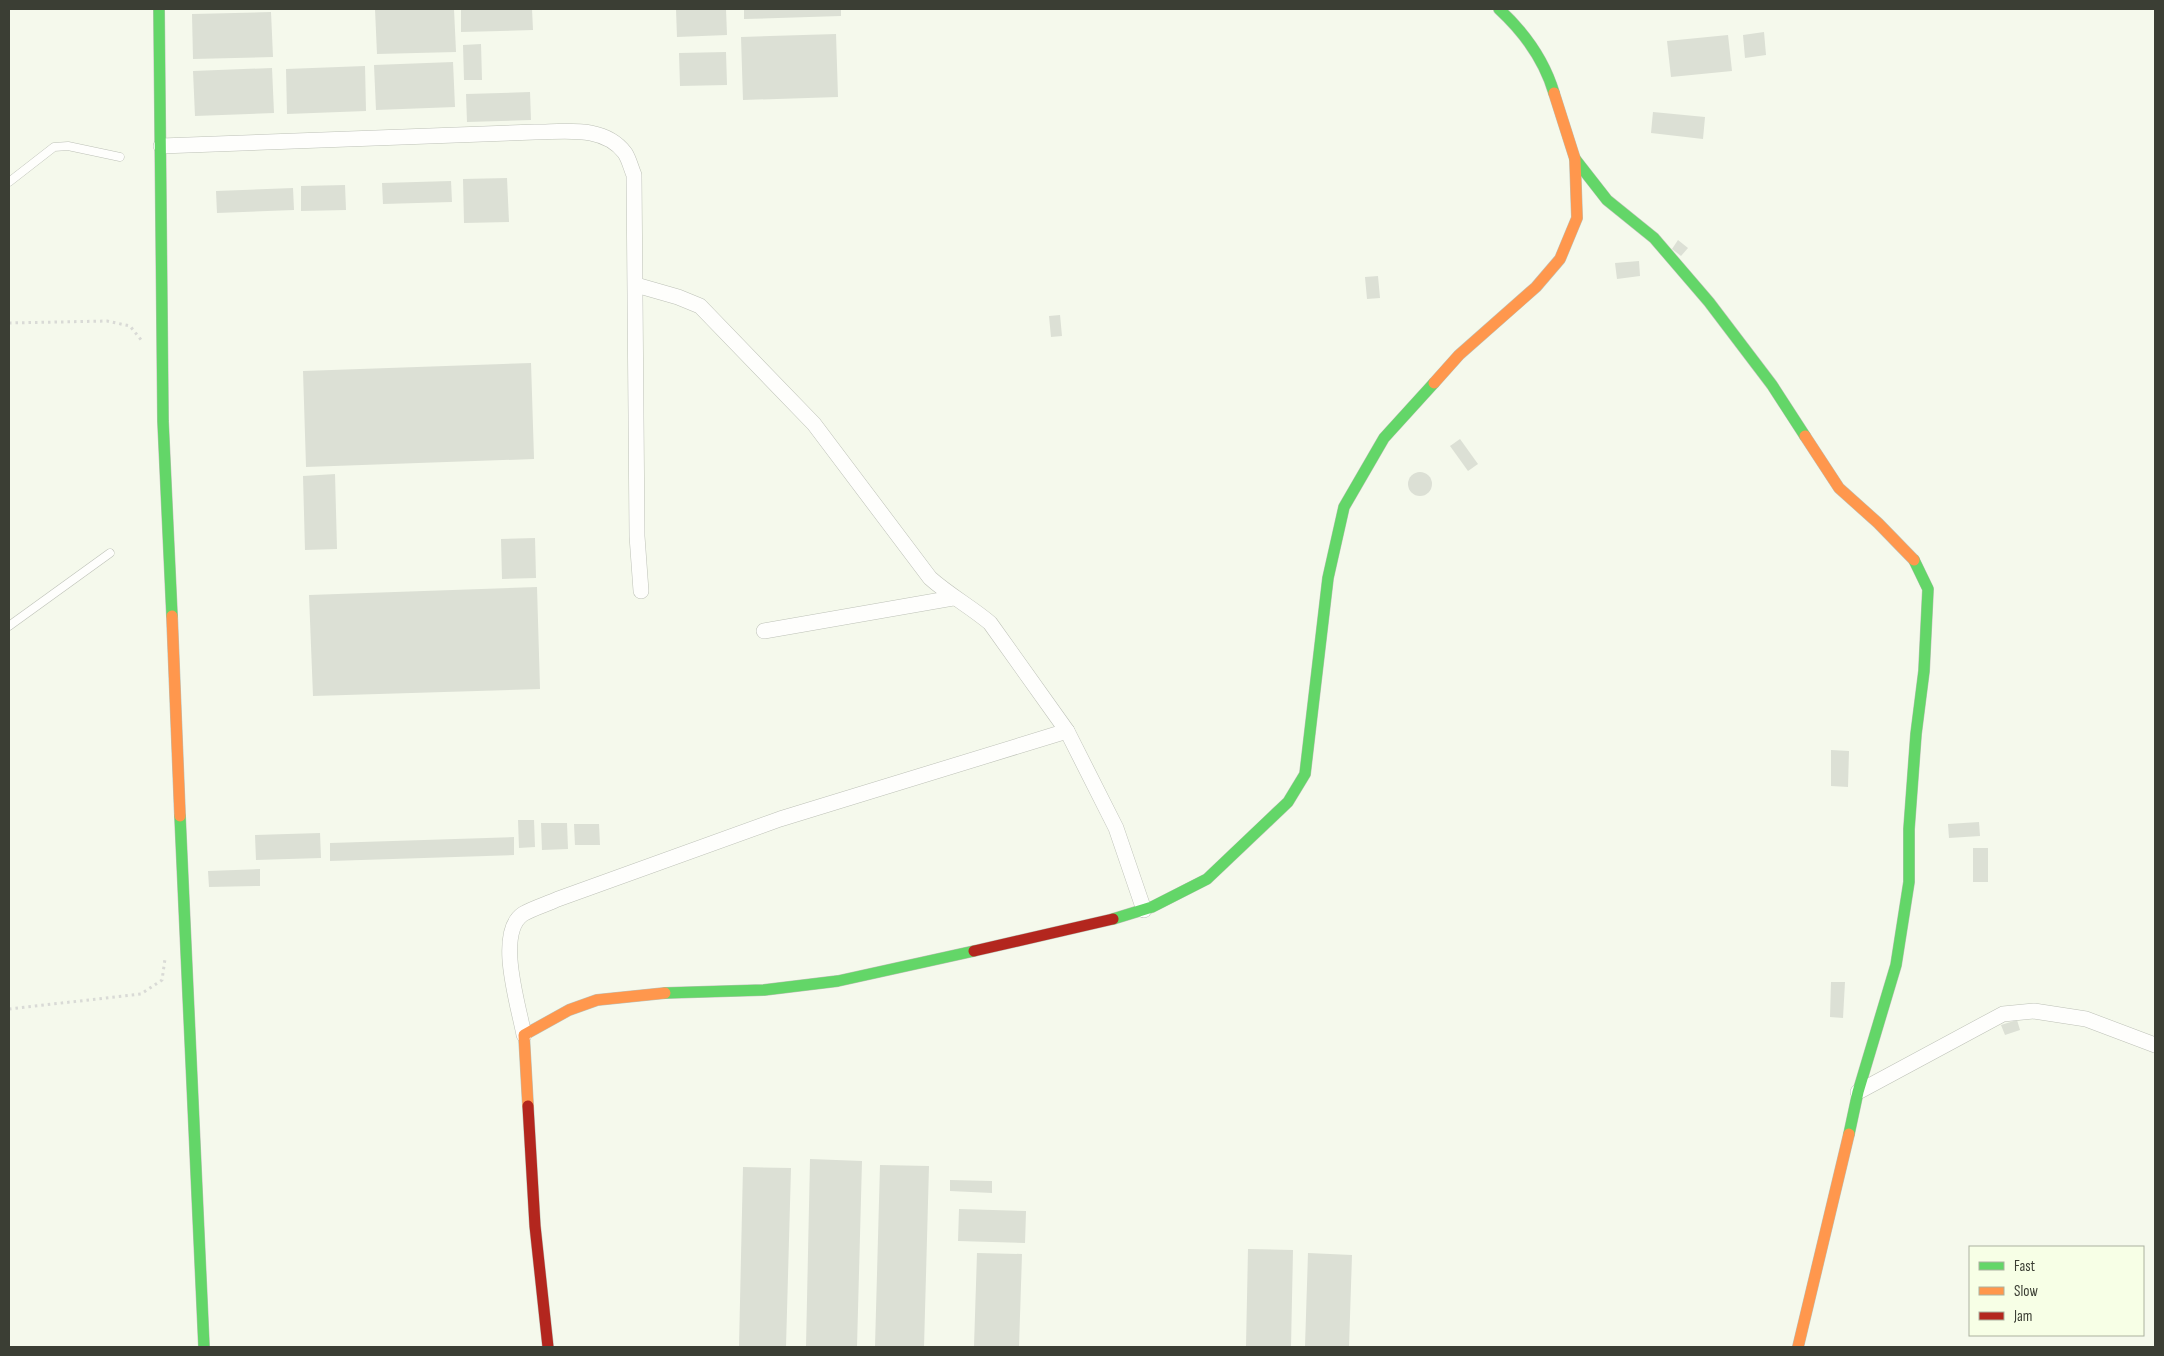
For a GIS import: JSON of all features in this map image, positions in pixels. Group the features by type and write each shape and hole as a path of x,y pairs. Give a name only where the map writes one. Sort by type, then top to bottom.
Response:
{"street":[{"path":"159,9 164,421 204,1347"},
{"path":"524,1035 569,1010 597,1000 642,994 764,990 838,981 1099,924 1144,910 1207,879 1288,802 1305,774 1328,578 1344,507 1384,438 1459,355 1536,287 1560,259 1576,218 1575,159 1547,70 1521,30 1499,9"},
{"path":"161,146 587,132 609,138 625,154 634,175 638,536 641,591"},
{"path":"1575,159 1607,200 1654,238 1709,302 1772,386 1839,488 1878,523 1913,559 1928,589 1924,671 1916,734 1909,830 1909,882 1896,965 1858,1092 1798,1347"},
{"path":"636,285 678,297 700,306 814,424 930,578 953,598 974,609 990,623 1067,731 1116,828 1144,910"},
{"path":"764,631 953,598"},
{"path":"548,1347 535,1226 524,1035 508,947 514,924 523,914 558,899 780,819 1067,731"},
{"path":"1858,1092 2004,1014 2034,1011 2086,1019 2155,1045"}],"lane":[{"path":"9,182 54,147 68,146 120,157"},
{"path":"9,626 110,552"}],"path":[{"path":"9,324 108,321 130,326 142,341 142,351"},
{"path":"9,1009 141,994 162,980 165,955"}],"building":[{"path":"375,9 454,9 456,52 377,54"},
{"path":"461,9 532,9 533,30 461,32"},
{"path":"676,9 726,9 727,35 677,37"},
{"path":"744,9 841,9 841,16 744,19"},
{"path":"271,12 273,57 193,59 192,14"},
{"path":"1764,32 1766,55 1745,58 1743,35"},
{"path":"836,34 838,97 743,100 741,37"},
{"path":"1728,35 1732,71 1671,77 1667,41"},
{"path":"481,44 482,80 464,80 463,45"},
{"path":"726,52 727,85 680,86 679,53"},
{"path":"453,62 455,107 376,110 374,65"},
{"path":"365,66 366,111 287,114 286,69"},
{"path":"272,68 274,113 195,116 193,71"},
{"path":"530,92 531,120 467,122 466,94"},
{"path":"1653,112 1705,117 1703,139 1651,133"},
{"path":"507,178 509,222 464,223 463,179"},
{"path":"451,181 452,202 383,204 382,183"},
{"path":"345,185 346,210 301,211 301,186"},
{"path":"293,188 294,210 217,213 216,191"},
{"path":"1678,240 1688,248 1681,256 1672,249"},
{"path":"1639,261 1640,276 1617,279 1615,263"},
{"path":"1378,276 1380,298 1367,299 1365,277"},
{"path":"1060,315 1062,336 1051,337 1049,316"},
{"path":"531,363 534,459 306,467 303,371"},
{"path":"1460,439 1478,464 1468,471 1450,446"},
{"path":"1420,472 1429,475 1432,484 1429,493 1420,496 1411,493 1408,484 1411,475"},
{"path":"335,474 337,549 305,550 303,476"},
{"path":"535,538 536,578 502,579 501,539"},
{"path":"537,587 540,689 313,696 309,595"},
{"path":"1831,750 1849,751 1848,787 1831,786"},
{"path":"518,820 534,820 535,847 519,848"},
{"path":"1979,822 1980,836 1949,838 1948,824"},
{"path":"541,823 567,823 568,849 542,850"},
{"path":"574,824 599,824 600,845 575,845"},
{"path":"320,833 321,858 256,860 255,835"},
{"path":"514,837 514,855 330,861 330,843"},
{"path":"1973,848 1988,848 1988,882 1973,882"},
{"path":"260,869 260,886 209,887 208,871"},
{"path":"1831,982 1845,982 1843,1018 1830,1017"},
{"path":"2017,1020 2020,1030 2005,1035 2001,1025"},
{"path":"810,1159 862,1161 857,1347 806,1347"},
{"path":"880,1165 929,1166 924,1347 875,1347"},
{"path":"743,1167 791,1168 786,1347 739,1347"},
{"path":"950,1180 992,1181 992,1193 950,1191"},
{"path":"959,1209 1026,1211 1025,1243 958,1241"},
{"path":"1248,1249 1293,1250 1291,1347 1246,1347"},
{"path":"977,1253 1022,1254 1019,1347 974,1347"},
{"path":"1308,1253 1352,1255 1349,1347 1305,1347"}],"traffic: fast":[{"path":"159,9 163,421 172,616"},
{"path":"1499,9 1517,27 1532,47 1545,69 1554,93"},
{"path":"1575,159 1607,200 1654,238 1709,302 1772,385 1805,436"},
{"path":"1113,919 1152,907 1207,879 1288,802 1305,774 1328,578 1344,507 1384,438 1434,383"},
{"path":"1849,1134 1858,1092 1896,965 1909,882 1909,829 1916,734 1924,671 1928,589 1914,560"},
{"path":"180,816 204,1347"},
{"path":"665,993 764,990 838,981 974,951"}],"traffic: slow":[{"path":"1434,383 1459,355 1536,287 1560,259 1577,218 1575,159 1554,93"},
{"path":"1805,436 1839,488 1878,523 1914,560"},
{"path":"172,616 180,816"},
{"path":"528,1106 524,1035 569,1010 597,1000 665,993"},
{"path":"1798,1347 1849,1134"}],"traffic: jam":[{"path":"974,951 1113,919"},
{"path":"528,1106 535,1226 548,1347"}]}
